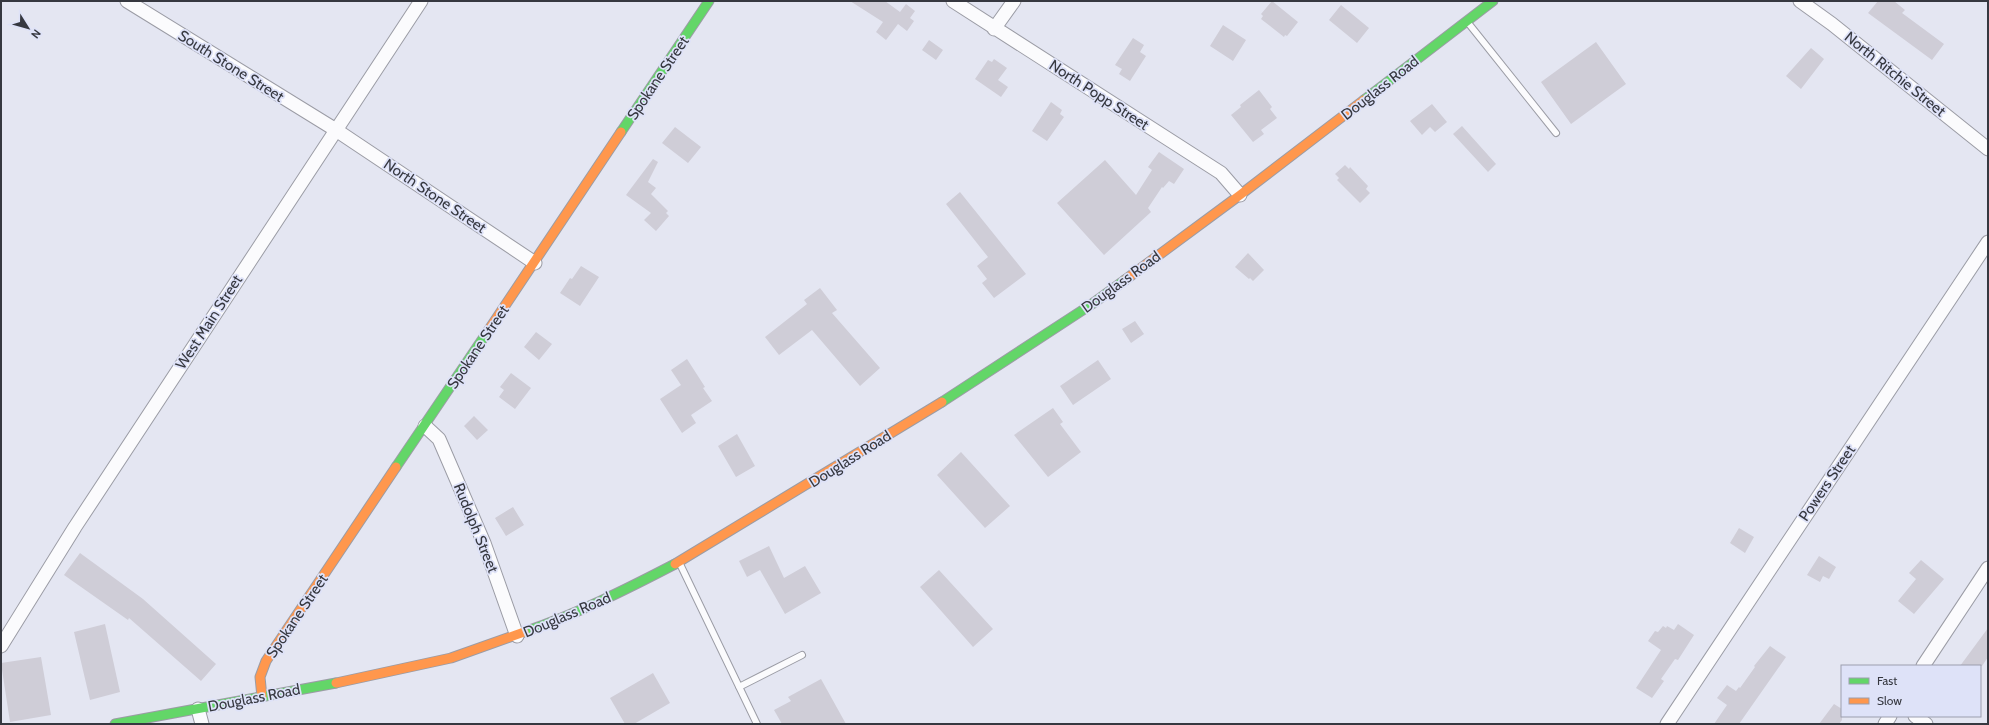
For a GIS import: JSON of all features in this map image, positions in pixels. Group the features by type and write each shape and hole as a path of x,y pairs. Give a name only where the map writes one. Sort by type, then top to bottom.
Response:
{"main road":[{"name":"Spokane Street","path":"262,697 260,677 266,661 709,1"},
{"name":"Douglass Road","path":"115,724 412,668 451,658 518,636 608,599 679,562 973,383 1044,337 1129,277 1240,195 1493,1"}],"street":[{"name":"South Stone Street","path":"127,1 336,130"},
{"name":"West Main Street","path":"1,646 75,526 420,1"},
{"name":"North Popp Street","path":"953,1 994,29 1221,173 1240,195"},
{"path":"994,29 1014,1"},
{"name":"North Ritchie Street","path":"1800,1 1832,24 1988,149"},
{"name":"North Stone Street","path":"336,130 535,262"},
{"name":"Powers Street","path":"1667,724 1988,242"},
{"name":"Rudolph Street","path":"425,426 439,439 484,543 518,636"},
{"path":"1924,665 1988,568"},
{"path":"198,709 202,724"},
{"path":"1917,717 1926,724"}],"lane":[{"path":"1467,21 1556,133"},
{"path":"679,562 757,724"},
{"path":"739,687 802,655"}],"building":[{"path":"850,1 885,1 900,12 906,4 915,11 910,18 914,21 907,31 898,24 886,40 876,32 883,22"},
{"path":"1272,1 1298,22 1287,36 1285,35 1284,37 1261,19 1263,16 1261,14"},
{"path":"1878,1 1894,1 1905,10 1902,13 1944,44 1932,60 1868,13"},
{"path":"1341,5 1369,28 1357,43 1329,20"},
{"path":"1223,25 1246,40 1233,61 1210,46"},
{"path":"1133,38 1144,45 1140,52 1146,56 1130,81 1119,74 1122,69 1115,65"},
{"path":"929,40 943,50 936,60 922,50"},
{"path":"1596,42 1626,84 1571,124 1541,82"},
{"path":"1811,48 1824,59 1801,89 1786,76"},
{"path":"994,59 1007,68 998,80 1008,87 1001,97 975,79 988,60 992,62"},
{"path":"1259,90 1272,107 1270,109 1277,118 1261,130 1264,134 1253,142 1231,115 1241,107 1240,105"},
{"path":"1051,102 1062,110 1060,114 1064,117 1047,141 1032,131"},
{"path":"1432,104 1447,122 1435,132 1430,127 1422,135 1410,121"},
{"path":"1462,126 1496,164 1488,172 1453,134"},
{"path":"675,127 701,147 688,163 662,143"},
{"path":"1159,152 1184,169 1174,184 1169,181 1163,188 1162,187 1148,208 1151,212 1104,255 1057,203 1105,160 1136,195 1152,170 1148,167"},
{"path":"653,159 658,162 648,182 656,188 651,194 668,211 666,213 669,216 656,231 644,220 651,213 626,195"},
{"path":"1345,165 1349,169 1350,167 1368,186 1366,189 1370,193 1360,203 1337,180 1339,178 1335,174"},
{"path":"960,192 1026,274 994,298 982,283 987,279 977,266 988,257 946,204"},
{"path":"1248,253 1264,270 1253,281 1235,267"},
{"path":"581,266 599,277 580,306 560,293 570,278 572,279"},
{"path":"820,288 837,310 832,313 880,368 860,386 812,330 779,355 765,337 807,304 804,300"},
{"path":"1135,321 1144,334 1131,343 1122,329"},
{"path":"536,332 552,344 539,360 524,347"},
{"path":"687,359 712,401 691,415 696,423 682,433 660,399 681,385 671,370"},
{"path":"1098,360 1111,379 1073,405 1060,386"},
{"path":"511,373 531,388 515,409 499,397 504,390 500,387"},
{"path":"1053,408 1063,422 1060,424 1081,452 1048,477 1014,435"},
{"path":"474,416 488,430 477,440 464,426"},
{"path":"737,434 755,466 736,477 718,446"},
{"path":"961,452 1010,506 985,528 937,475"},
{"path":"513,507 524,525 506,536 495,518"},
{"path":"1739,528 1754,537 1745,553 1730,543"},
{"path":"769,546 784,578 805,566 821,593 785,614 760,570 747,577 739,561"},
{"path":"80,553 143,599 216,664 201,681 129,618 128,620 64,575"},
{"path":"1819,556 1836,567 1829,579 1823,576 1820,582 1807,575"},
{"path":"1921,560 1944,579 1914,614 1898,601 1916,579 1909,573"},
{"path":"939,570 993,629 973,647 920,587"},
{"path":"105,624 120,692 90,700 74,632"},
{"path":"1678,624 1694,635 1678,660 1675,659 1661,679 1664,681 1652,698 1636,688 1661,650 1648,641 1655,631 1658,632 1663,626 1666,628 1667,626 1674,630"},
{"path":"1988,628 1988,657 1982,666 1961,665"},
{"path":"1770,646 1786,657 1739,724 1714,724 1727,705 1717,698 1727,685 1736,691 1739,687 1740,688 1755,667 1754,666"},
{"path":"41,657 51,715 10,722 1,663"},
{"path":"653,673 670,703 634,724 625,724 610,698"},
{"path":"821,679 846,724 782,724 774,710 791,701 788,697"},
{"path":"1834,704 1841,708 1842,720 1839,724 1819,724"}],"traffic: fast":[{"path":"621,132 709,1"},
{"path":"1364,100 1493,1"},
{"path":"942,402 1092,304 1125,280"},
{"path":"396,467 488,331"},
{"path":"524,632 601,601 675,564"},
{"path":"115,724 336,683"}],"traffic: slow":[{"path":"1125,280 1240,195 1364,100"},
{"path":"488,331 621,132"},
{"path":"675,564 942,402"},
{"path":"262,697 260,677 266,661 396,467"},
{"path":"336,683 451,658 524,632"}]}
